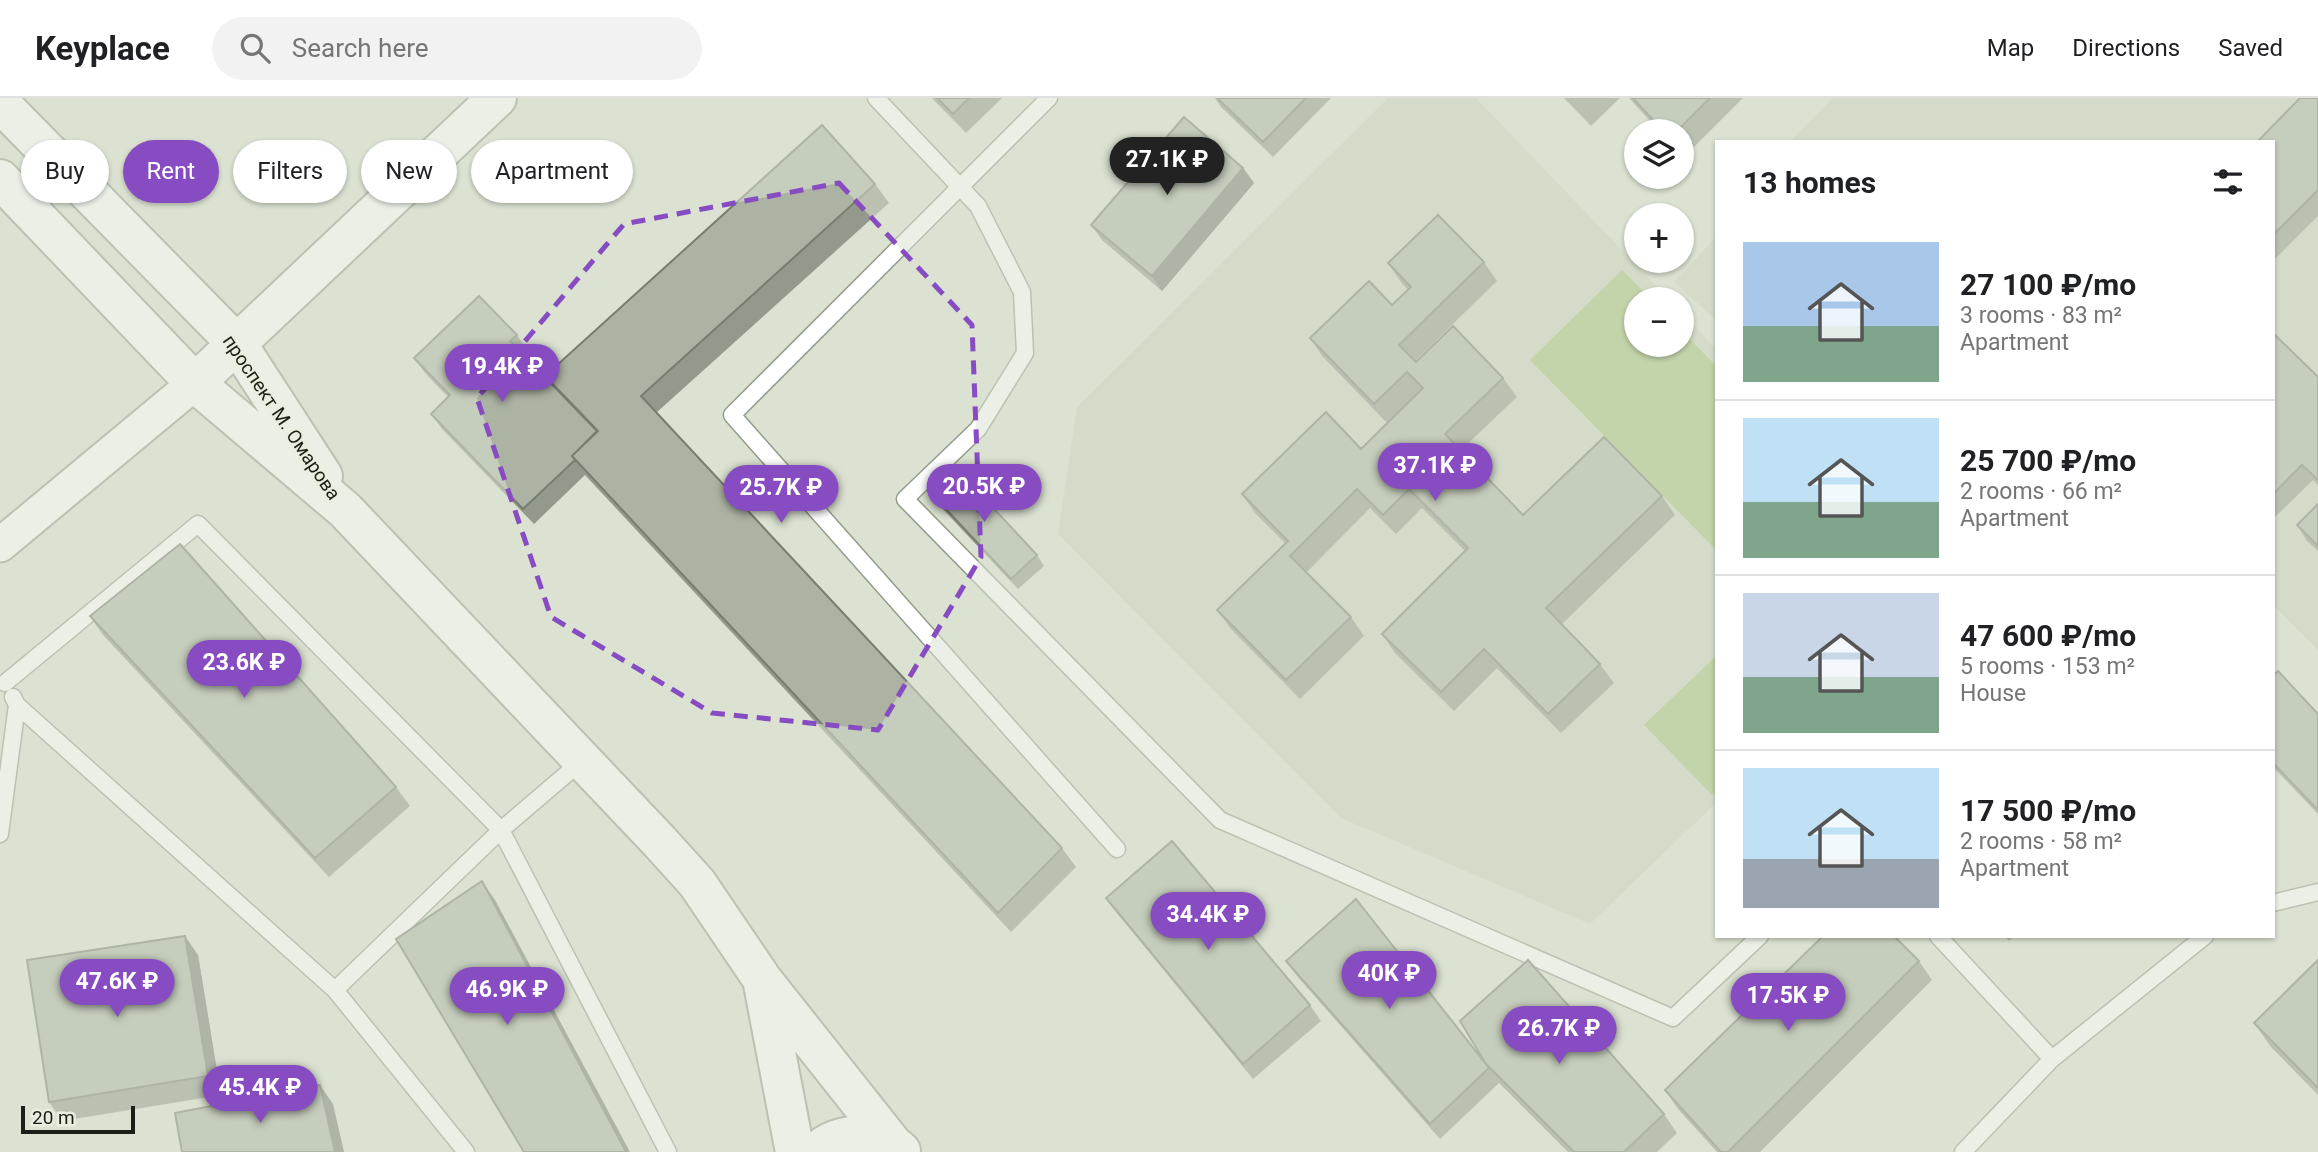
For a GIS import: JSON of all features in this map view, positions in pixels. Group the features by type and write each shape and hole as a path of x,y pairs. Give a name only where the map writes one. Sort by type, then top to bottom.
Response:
{"main road":[{"path":"195,383 497,98"},
{"name":"проспект М. Омарова","path":"0,103 238,345 345,510"},
{"name":"проспект М. Омарова","path":"0,179 195,383 345,510"},
{"path":"345,510 697,883 762,979 897,1148"},
{"path":"762,979 795,1152"},
{"path":"817,1152 823,1146 857,1134 897,1148"}],"street":[{"path":"0,545 195,383"}],"lane":[{"path":"876,98 978,206 1022,292 1025,354 978,429 905,499 1220,820 1673,1018 1758,938"},
{"path":"1049,98 732,415 1118,849"},
{"path":"466,1152 335,990 17,705 3,680 198,524 501,830 668,1152"},
{"path":"0,834 17,705"},
{"path":"335,990 501,830 583,760"},
{"path":"2275,903 2318,892"},
{"path":"1940,938 2052,1059"},
{"path":"1963,1152 2052,1059 2203,938"}],"highlighted area":[{"path":"839,183 972,325 981,557 878,730 712,713 551,617 477,398 624,224"}],"shaded area":[{"path":"1388,98 1476,98 1624,252 1624,273 1644,273 1657,287 1624,287 1624,357 1694,357 1694,326 1715,348 1715,804 1590,924 1341,818 1058,534 1077,407"},
{"path":"1833,98 2318,98 2318,650 2275,607 2275,140 1791,140"},
{"path":"1715,238 1715,319 1694,300 1694,287 1680,287 1674,282 1682,273 1694,273 1694,261"}],"green space":[{"path":"1622,270 1639,287 1624,287 1624,357 1694,357 1694,343 1715,365 1715,549 1530,360"},
{"path":"1715,657 1715,793 1712,795 1644,725"}],"building":[{"path":"937,98 969,98 953,114"},
{"path":"1217,98 1306,98 1263,142"},
{"path":"1633,98 1710,98 1689,119 1652,119"},
{"path":"2300,98 2318,98 2318,190 2275,233 2275,140 2259,140"},
{"path":"1184,117 1243,168 1152,276 1091,225"},
{"path":"822,125 875,184 641,396 1062,848 998,913 572,456 598,431 545,376"},
{"path":"1438,215 1484,262 1399,345 1416,362 1453,326 1503,378 1445,434 1523,515 1604,437 1662,496 1546,608 1600,664 1548,714 1484,649 1441,692 1382,634 1468,548 1409,489 1383,515 1357,489 1290,556 1351,617 1286,680 1217,610 1288,541 1242,494 1326,412 1361,449 1423,388 1407,372 1374,404 1310,338 1369,281 1392,305 1411,287 1388,263"},
{"path":"479,296 517,335 510,341 597,431 572,456 575,460 523,509 431,414 450,395 414,358"},
{"path":"2275,335 2318,377 2318,480 2302,465 2275,492"},
{"path":"957,469 1037,555 1011,579 931,493"},
{"path":"2318,504 2318,546 2297,525"},
{"path":"180,544 396,787 315,858 90,616"},
{"path":"2278,671 2318,714 2318,810 2275,765 2275,673"},
{"path":"1172,841 1310,1005 1243,1064 1106,898"},
{"path":"482,881 626,1152 524,1152 396,939"},
{"path":"1356,899 1489,1068 1430,1124 1286,961"},
{"path":"185,936 208,1076 49,1102 27,960"},
{"path":"1821,938 1896,938 1919,961 1728,1152 1721,1152 1665,1090"},
{"path":"1528,960 1664,1114 1624,1152 1574,1152 1486,1064 1460,1021"},
{"path":"2318,960 2318,1088 2254,1023"},
{"path":"320,1085 335,1152 182,1152 175,1113"}]}
